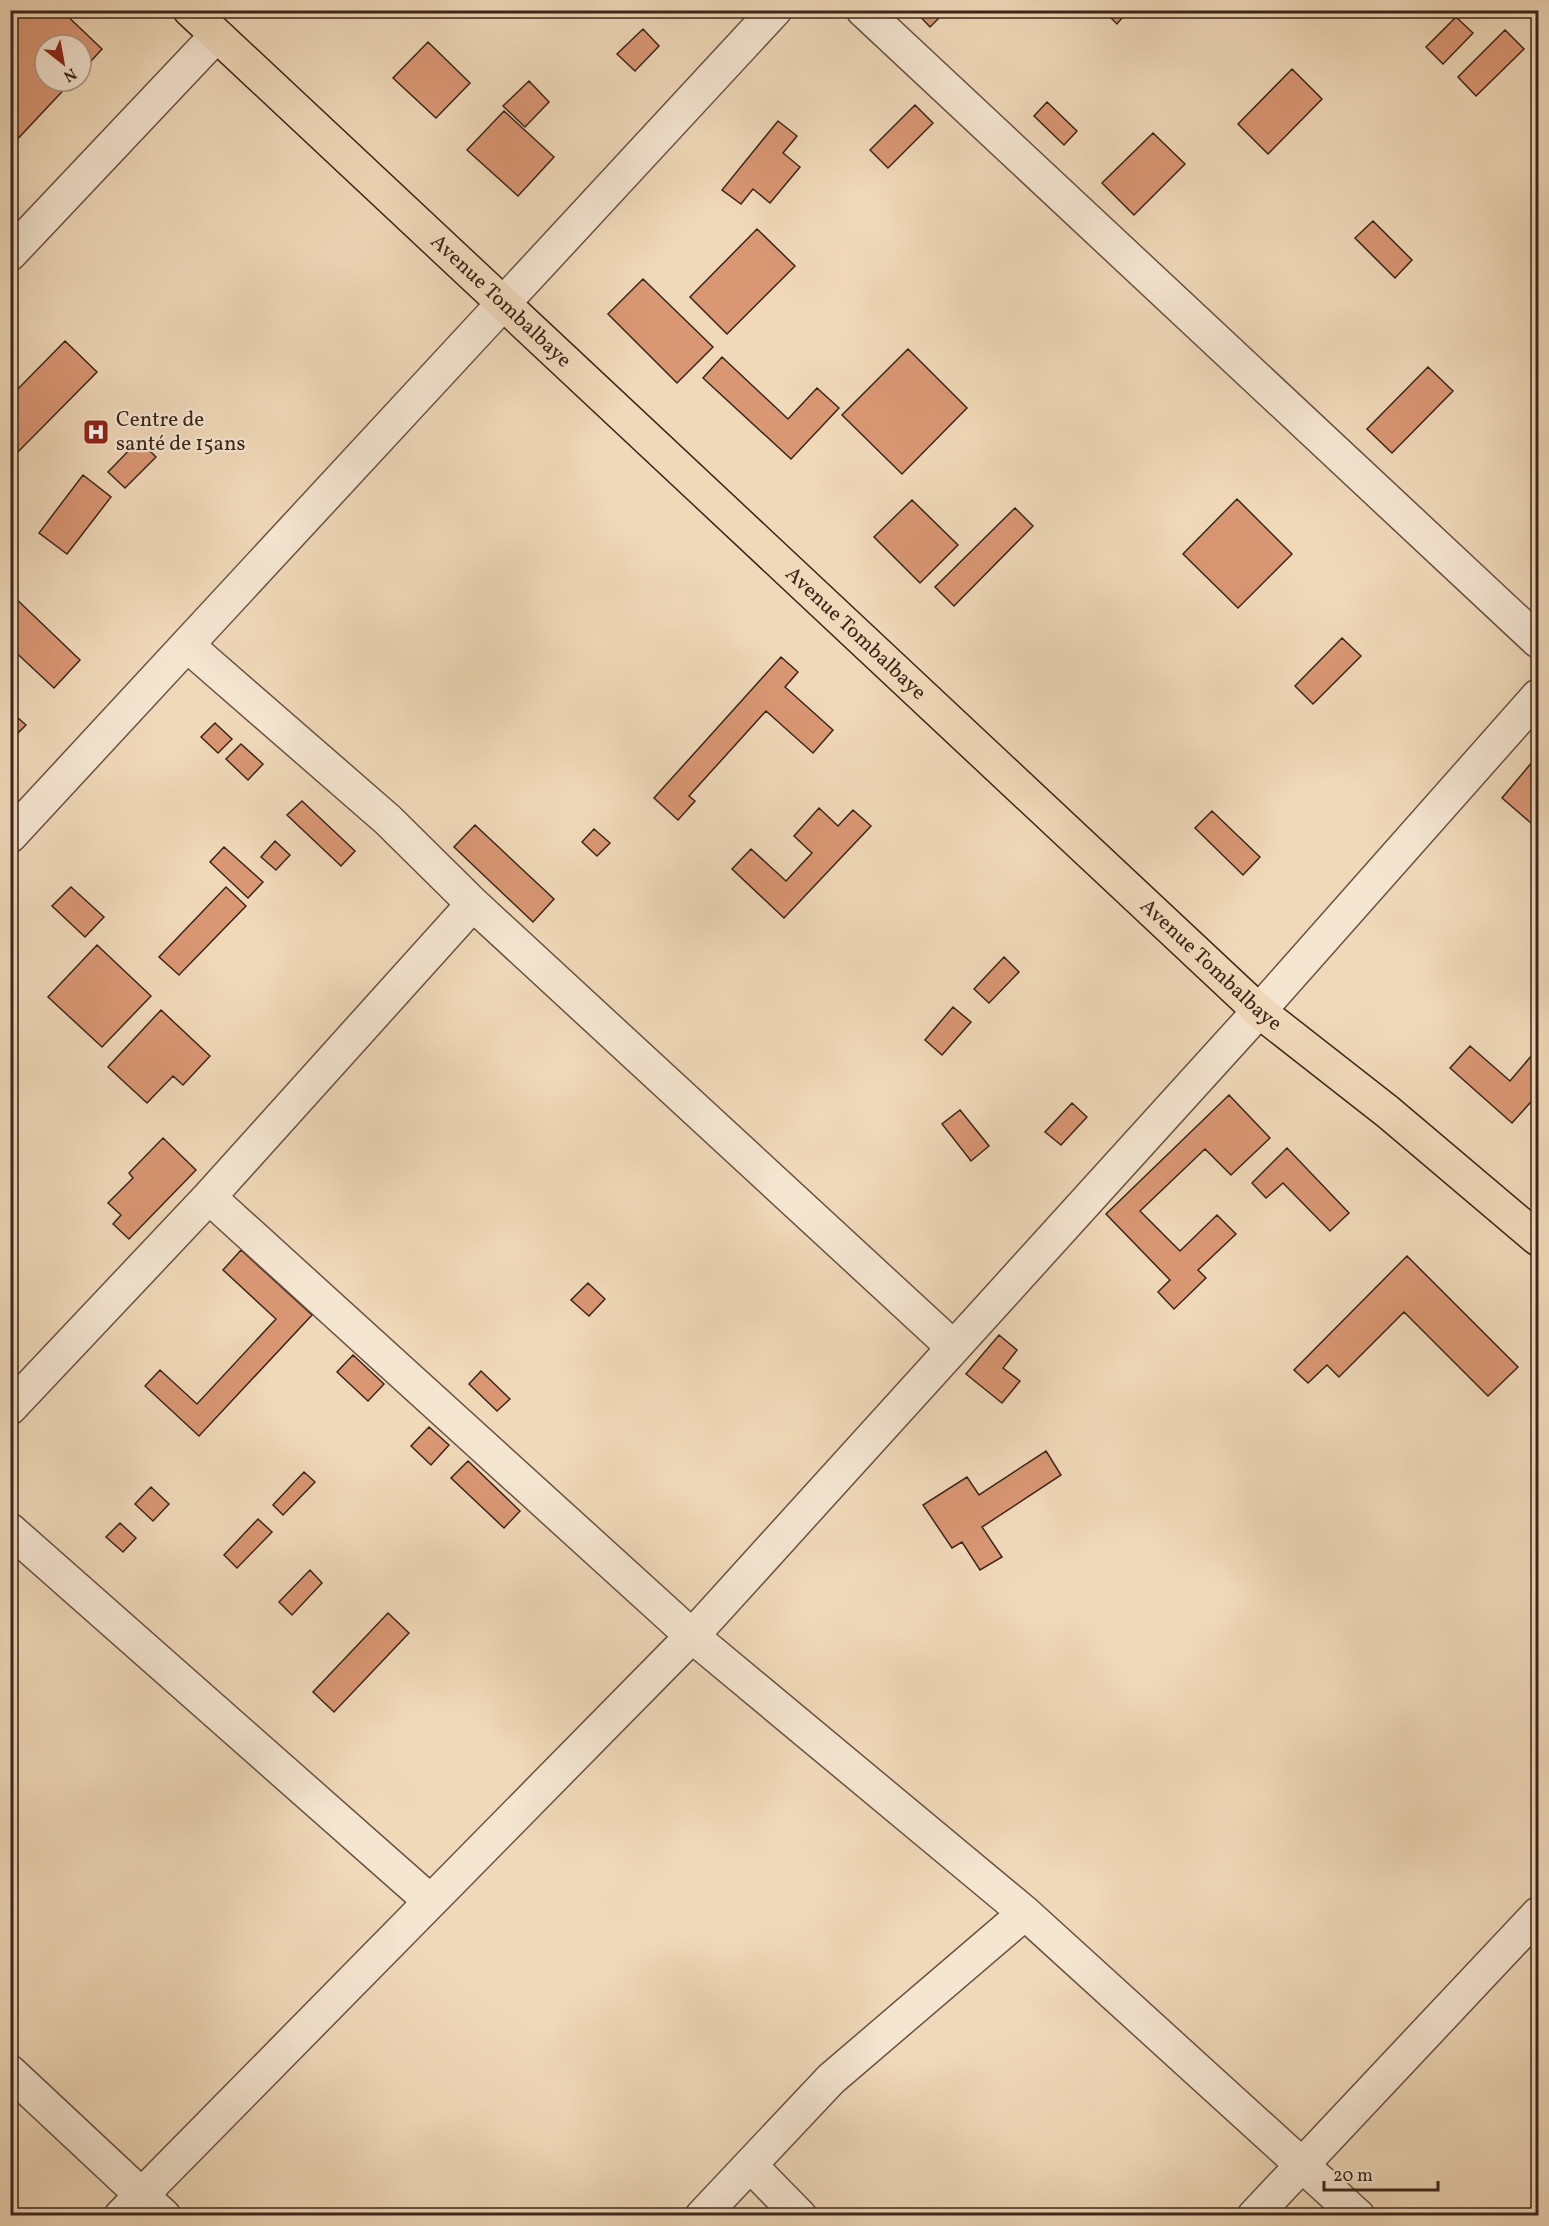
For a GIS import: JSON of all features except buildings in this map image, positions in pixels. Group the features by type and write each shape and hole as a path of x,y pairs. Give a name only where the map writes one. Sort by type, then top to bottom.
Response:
{"main road":[{"name":"Avenue Tombalbaye","path":"190,10 1259,1011 1388,1113 1539,1239"}],"street":[{"path":"10,836 775,10"},
{"path":"863,10 1539,641"},
{"path":"10,254 216,36"},
{"path":"187,645 388,820 473,904 953,1347"},
{"path":"10,2072 142,2208 430,1901 692,1636 1259,1011 1539,696"},
{"path":"10,1408 209,1197 473,904"},
{"path":"209,1197 692,1636 1025,1913 1358,2216"},
{"path":"10,1530 430,1901"},
{"path":"702,2216 831,2079 1025,1913"},
{"path":"1254,2216 1539,1914"},
{"path":"750,2164 800,2216"}],"place":[{"name":"Centre de santé de 15ans","path":"96,432"}]}
